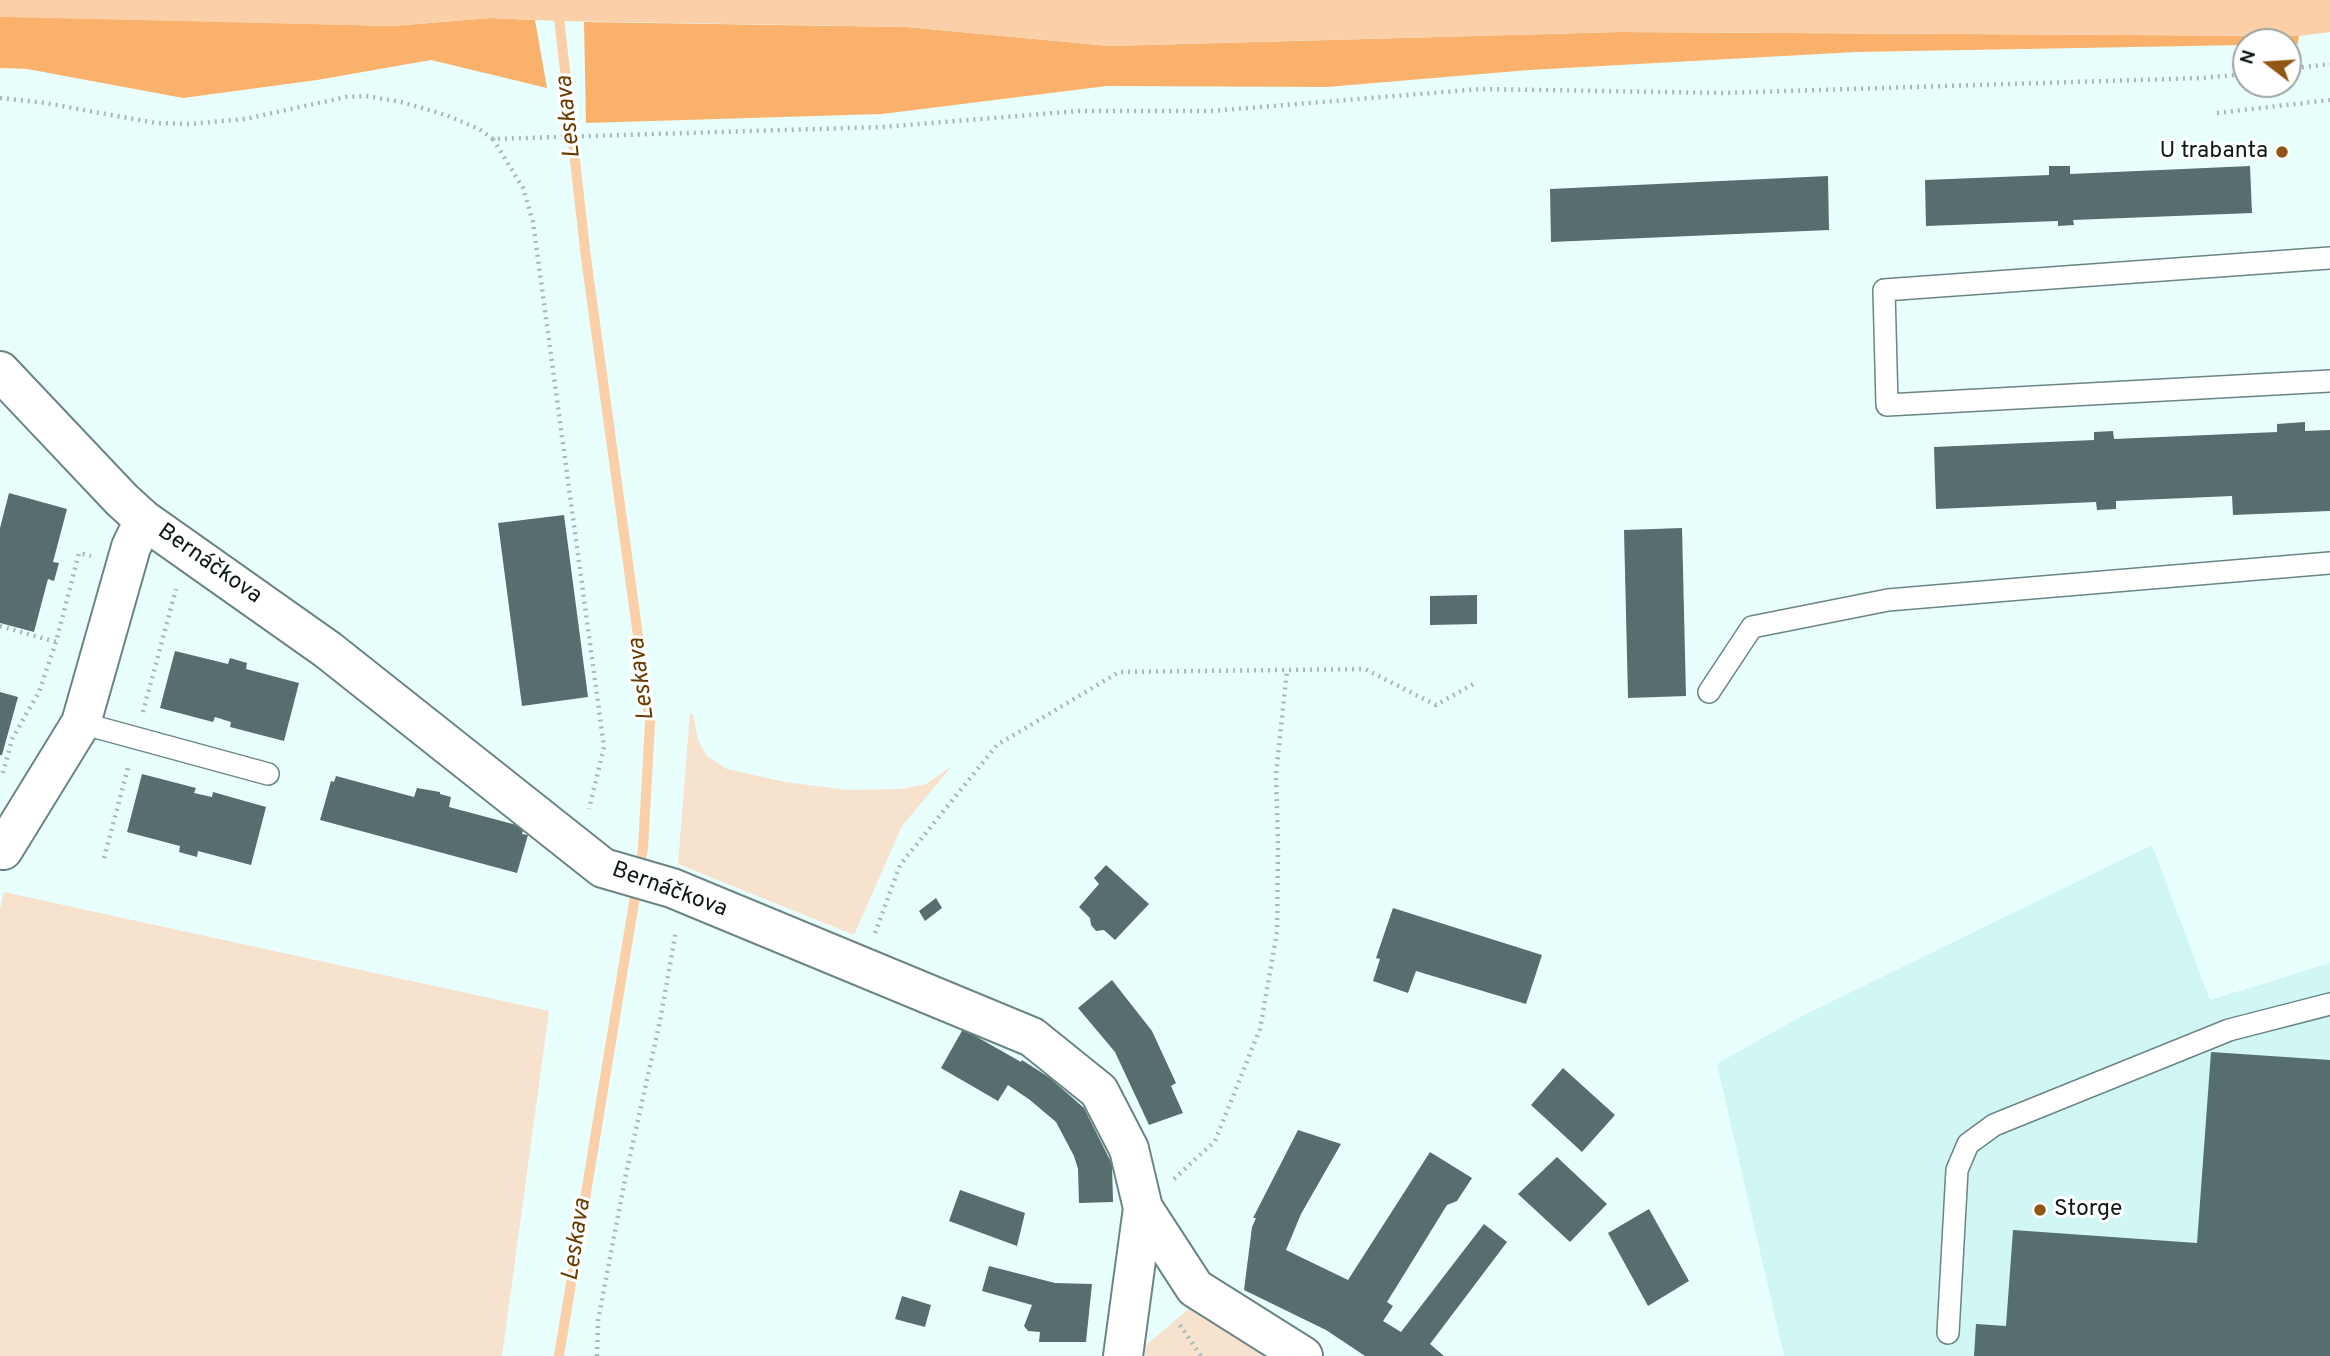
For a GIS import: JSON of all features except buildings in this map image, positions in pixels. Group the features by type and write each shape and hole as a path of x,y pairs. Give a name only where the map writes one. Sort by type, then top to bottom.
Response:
{"street":[{"name":"Bernáčkova","path":"0,371 144,520 328,650 591,859 685,894 1032,1037 1099,1091 1129,1149 1143,1208"},
{"name":"Bernáčkova","path":"3,850 80,723 131,547 144,520"},
{"path":"1123,1356 1143,1208"},
{"path":"1143,1208 1195,1288 1303,1356"}],"lane":[{"path":"2330,258 1884,290 1887,405 2330,381"},
{"path":"1709,692 1752,627 1888,600 2330,563"},
{"path":"80,723 268,774"},
{"path":"1948,1333 1957,1170 1968,1144 1994,1125 2229,1030 2330,1004"}],"path":[{"path":"2302,67 2330,64"},
{"path":"493,139 882,127 1079,111 1211,111 1481,89 1723,93 2232,75"},
{"path":"0,98 45,103 156,123 190,124 245,119 346,97 366,96 401,102 446,115 479,129 493,139 523,188 533,222 604,747 591,859"},
{"path":"2217,113 2330,100"},
{"path":"0,626 56,642"},
{"path":"862,967 900,865 997,745 1119,672 1364,669 1436,705 1476,682"},
{"path":"1143,1208 1215,1141 1260,1029 1276,932 1276,775 1287,670"},
{"path":"597,1356 598,1321 625,1174 660,1021 675,931 685,894"}],"shaded area":[{"path":"0,0 2330,0 2330,32 2302,36 2302,28 2232,28 2232,36 1619,32 1110,46 907,27 490,18 392,26 0,17"},
{"path":"0,17 392,26 490,18 535,20 547,88 431,60 317,80 183,98 27,69 0,68"},
{"path":"584,22 907,27 1110,46 1619,32 2232,36 2232,45 1856,52 1529,70 1327,87 1107,86 882,114 586,123"},
{"path":"690,714 693,714 698,740 707,756 727,769 785,782 848,790 902,789 926,784 952,766 902,826 854,935 678,864"},
{"name":"Storge","path":"2152,845 2210,1000 2330,963 2330,1356 1784,1356 1717,1064 1800,1017"},
{"path":"4,892 549,1011 502,1356 0,1356 0,909"},
{"path":"1191,1307 1266,1356 1145,1356 1145,1346"}],"waterway":[{"name":"Leskava","path":"557,0 586,258 650,723 643,848 559,1356"}],"place":[{"name":"U trabanta","path":"2282,152"},
{"name":"Storge","path":"2040,1210"}]}
